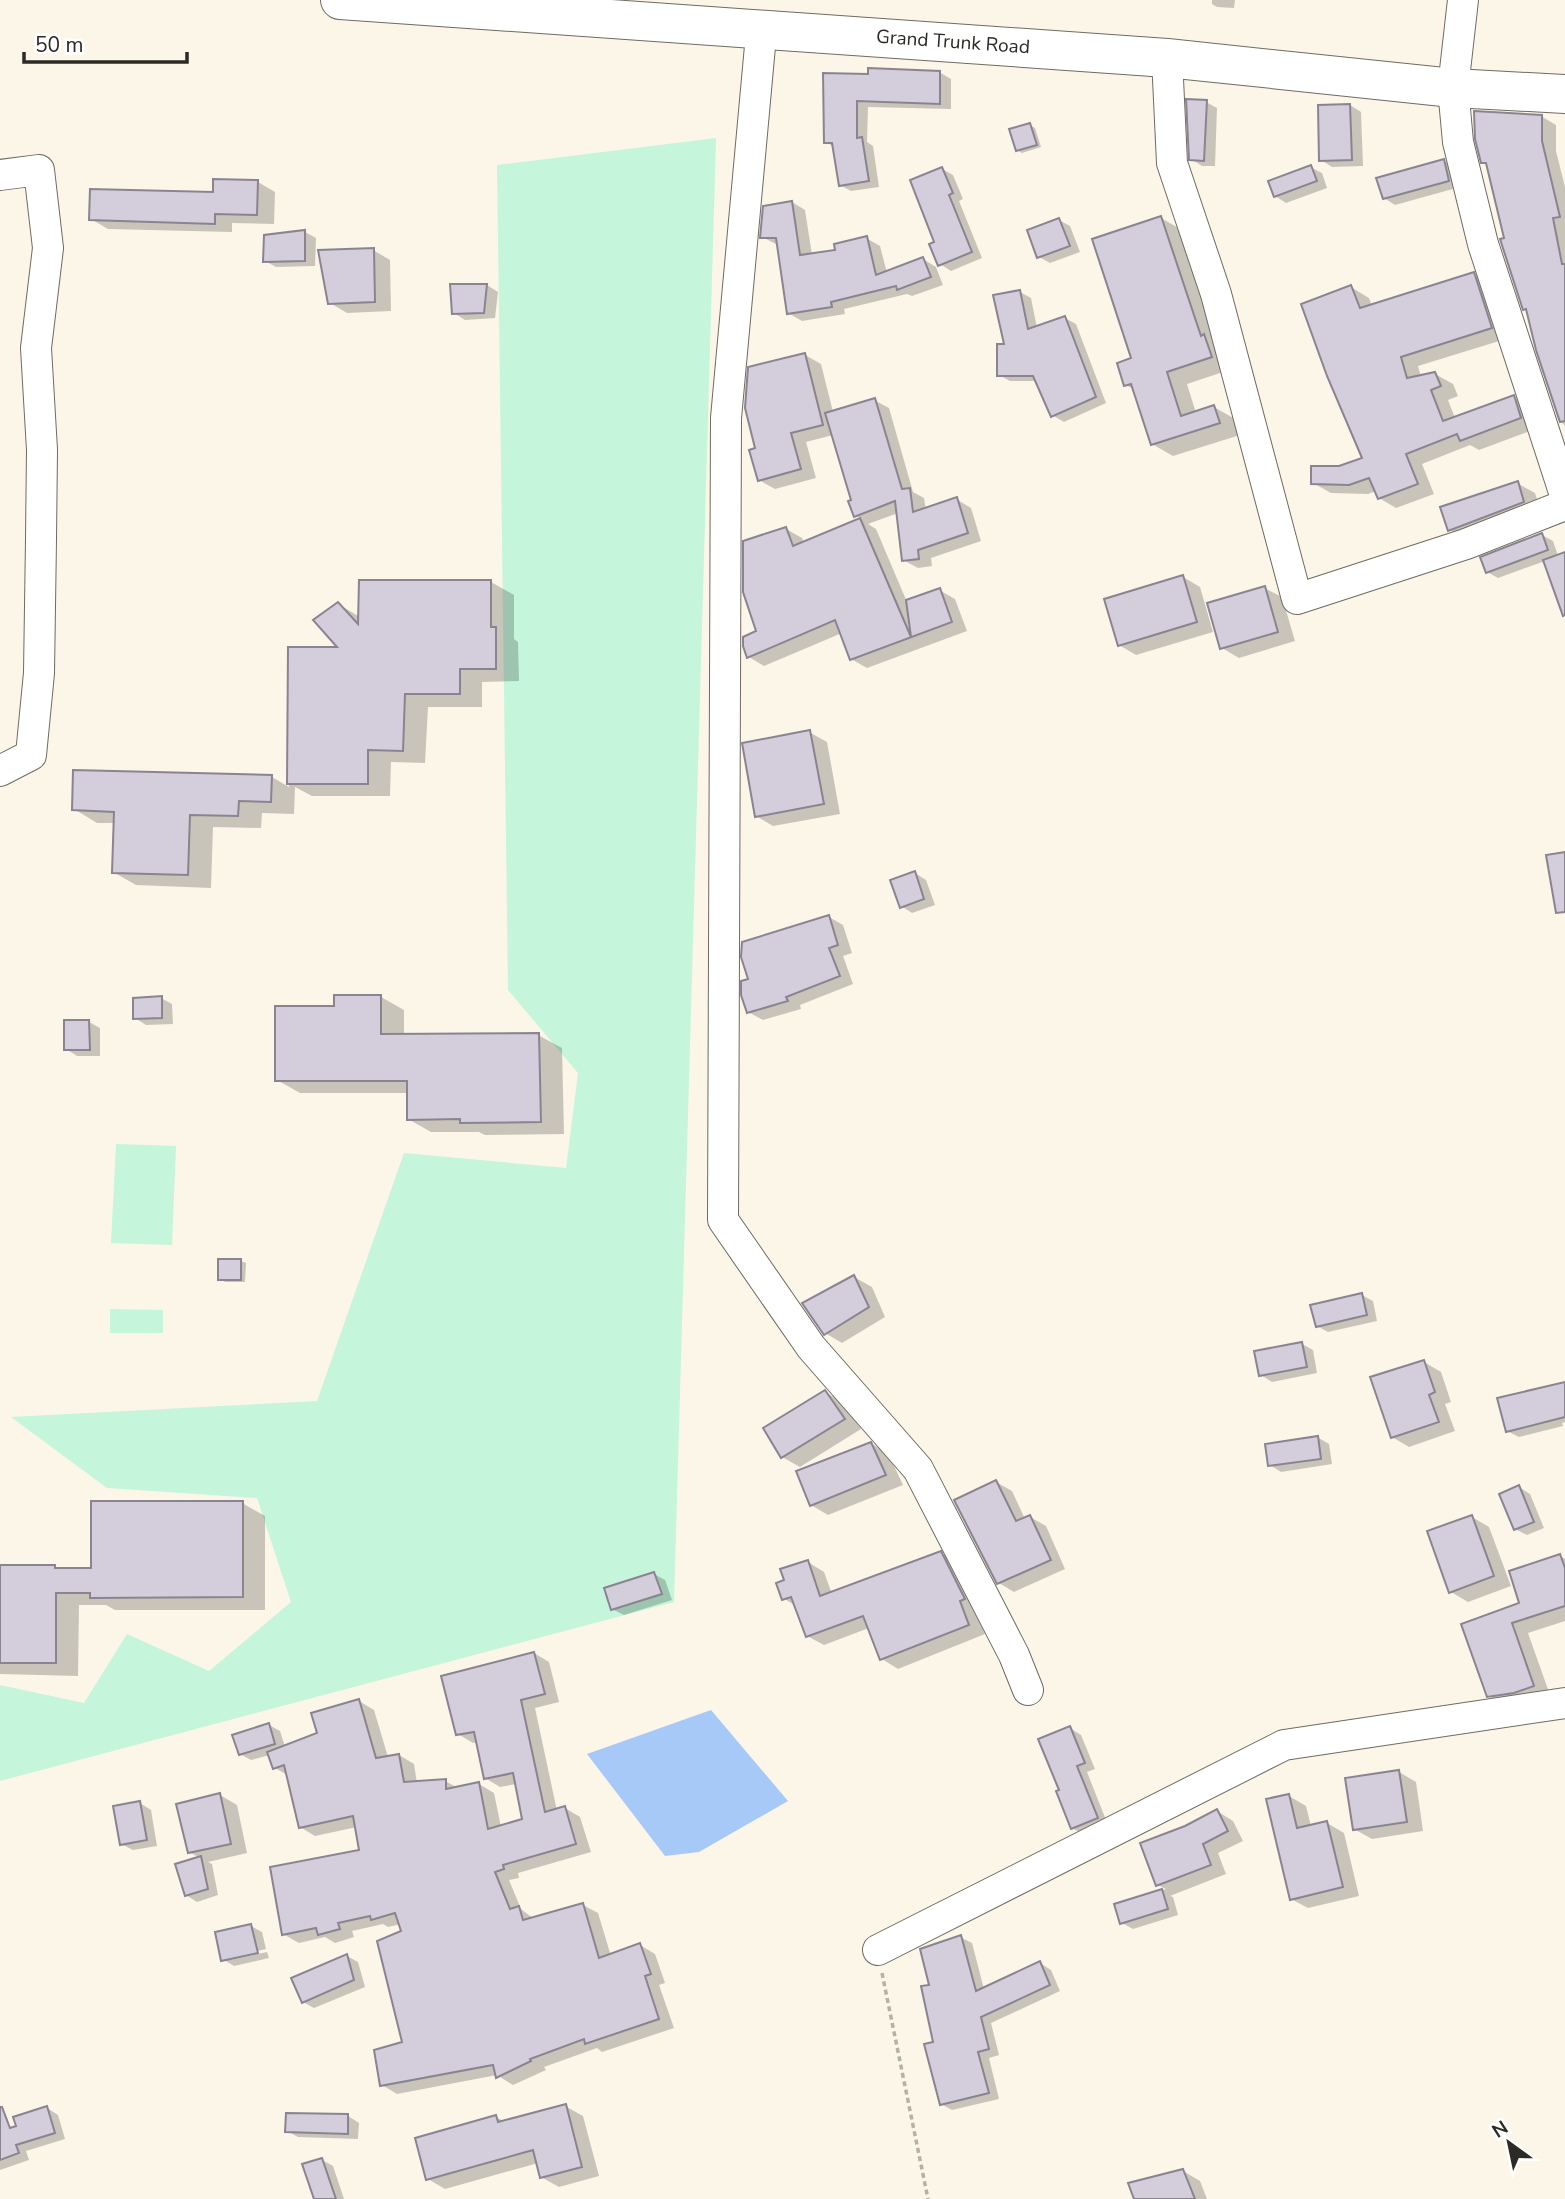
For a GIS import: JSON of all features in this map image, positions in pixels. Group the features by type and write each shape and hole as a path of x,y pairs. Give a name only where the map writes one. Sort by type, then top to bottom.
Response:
{"highway":[{"name":"Grand Trunk Road","path":"340,0 1167,58 1453,88 1565,94"}],"street":[{"path":"1463,0 1453,88 1458,142 1483,244 1565,495"},
{"path":"758,28 760,46 726,418 723,1220 811,1347 918,1469 1014,1655 1028,1690"},
{"path":"1167,58 1172,163 1216,295 1297,599 1466,544 1565,505"},
{"path":"0,175 39,170 48,248 36,348 42,450 39,673 31,755 0,771"},
{"path":"878,1950 1284,1745 1565,1703"}],"path":[{"path":"878,1950 928,2199"}],"green space":[{"path":"716,138 674,1602 0,1781 0,1685 84,1703 127,1634 209,1671 291,1602 257,1498 107,1488 11,1417 317,1401 404,1153 566,1168 578,1073 508,990 497,165"},
{"path":"116,1144 176,1146 172,1245 111,1243"},
{"path":"110,1309 163,1310 163,1333 110,1333"}],"water":[{"path":"711,1710 788,1801 699,1852 665,1856 587,1754"}],"building":[{"path":"868,68 940,71 940,104 857,101 857,138 862,137 869,181 839,186 832,143 824,143 823,73 868,74"},
{"path":"1186,99 1207,100 1204,161 1189,160"},
{"path":"1350,104 1352,160 1319,161 1318,105"},
{"path":"1474,111 1542,115 1542,141 1560,217 1553,218 1562,264 1565,264 1565,421 1560,422 1536,350 1526,309 1523,310 1500,239 1504,238 1486,163 1481,163 1475,139"},
{"path":"1030,123 1037,145 1016,151 1009,129"},
{"path":"1444,159 1449,181 1383,199 1376,178"},
{"path":"1311,165 1317,181 1274,197 1268,181"},
{"path":"942,167 953,193 949,195 972,252 938,266 929,244 934,242 910,180"},
{"path":"213,179 258,180 257,215 215,214 215,224 89,220 90,189 213,192"},
{"path":"792,201 800,255 835,250 834,244 867,236 876,275 923,257 931,277 897,290 896,286 831,302 832,307 787,314 776,238 760,238 763,206"},
{"path":"1161,216 1201,336 1204,334 1212,357 1167,372 1181,416 1214,405 1220,423 1151,445 1131,384 1124,386 1117,363 1131,358 1092,239"},
{"path":"1059,218 1070,246 1037,258 1027,230"},
{"path":"305,230 305,261 263,262 264,235"},
{"path":"374,248 375,302 328,304 318,250"},
{"path":"1474,272 1492,328 1401,357 1407,378 1435,372 1441,386 1431,390 1443,421 1514,395 1521,418 1460,441 1457,434 1406,454 1418,484 1378,499 1369,478 1349,485 1311,484 1311,466 1339,466 1362,458 1327,376 1301,304 1351,285 1360,308"},
{"path":"450,284 487,284 484,313 452,314"},
{"path":"1020,290 1028,329 1065,316 1096,397 1051,417 1033,376 997,376 997,344 1004,344 993,295"},
{"path":"805,353 823,425 791,433 801,469 758,481 749,450 755,448 745,408 748,367"},
{"path":"875,398 902,489 910,488 913,512 957,497 968,533 918,550 919,559 902,561 895,501 854,517 848,501 851,500 825,413"},
{"path":"1518,481 1524,502 1448,531 1440,507"},
{"path":"860,518 911,637 906,600 940,588 952,622 850,660 835,620 747,658 743,637 756,631 743,592 743,541 786,527 793,546"},
{"path":"1542,533 1548,550 1486,573 1480,557"},
{"path":"1565,552 1565,615 1563,616 1543,560"},
{"path":"1183,575 1197,622 1118,646 1104,599"},
{"path":"359,580 491,580 491,627 496,627 496,669 460,669 460,694 405,694 403,751 368,750 368,784 287,784 288,647 337,647 313,620 338,602 358,624"},
{"path":"1265,586 1278,632 1220,649 1207,603"},
{"path":"810,730 824,804 755,817 742,743"},
{"path":"73,770 272,775 271,802 239,801 238,816 190,815 188,875 112,873 114,812 72,810"},
{"path":"1565,852 1565,912 1556,913 1546,855"},
{"path":"915,871 924,899 900,908 890,880"},
{"path":"829,915 838,945 829,948 840,976 786,997 788,1001 747,1013 741,995 741,981 748,979 741,957 742,942"},
{"path":"334,995 381,995 381,1034 539,1033 541,1122 460,1123 460,1119 407,1120 407,1081 275,1081 275,1006 334,1006"},
{"path":"162,996 162,1018 133,1019 133,998"},
{"path":"64,1020 89,1020 90,1050 64,1050"},
{"path":"218,1259 241,1259 241,1280 218,1280"},
{"path":"854,1275 869,1307 824,1335 802,1303"},
{"path":"1362,1293 1367,1315 1316,1327 1310,1305"},
{"path":"1302,1342 1307,1367 1259,1376 1254,1351"},
{"path":"1424,1360 1435,1392 1429,1395 1439,1422 1391,1438 1370,1377"},
{"path":"1565,1382 1565,1417 1506,1432 1497,1398"},
{"path":"825,1390 845,1419 781,1458 763,1428"},
{"path":"1318,1436 1321,1459 1268,1466 1265,1444"},
{"path":"871,1442 886,1475 810,1506 796,1471"},
{"path":"996,1480 1016,1521 1030,1515 1051,1560 997,1584 954,1500"},
{"path":"1519,1485 1534,1522 1514,1530 1499,1494"},
{"path":"91,1501 243,1501 243,1597 90,1598 90,1593 56,1593 56,1663 0,1663 0,1565 91,1568"},
{"path":"1472,1515 1494,1576 1449,1593 1427,1531"},
{"path":"941,1551 965,1599 960,1601 969,1625 880,1660 863,1616 806,1637 791,1597 782,1600 776,1583 784,1580 780,1569 808,1560 820,1596"},
{"path":"1560,1554 1565,1568 1565,1606 1512,1623 1534,1686 1514,1693 1487,1697 1461,1624 1519,1603 1509,1571"},
{"path":"654,1572 662,1594 611,1610 604,1588"},
{"path":"534,1652 545,1694 521,1700 545,1812 565,1806 576,1844 503,1865 504,1869 495,1872 510,1909 519,1906 523,1920 583,1903 599,1958 640,1943 651,1974 645,1976 659,2019 585,2044 584,2039 530,2059 531,2061 496,2078 493,2065 380,2086 374,2050 402,2042 377,1941 401,1931 395,1913 371,1920 370,1916 338,1923 340,1929 318,1935 316,1928 282,1935 270,1867 359,1850 353,1816 299,1828 284,1765 273,1769 267,1752 317,1733 311,1713 359,1699 376,1758 399,1754 404,1782 446,1779 446,1789 479,1782 488,1829 522,1819 513,1773 484,1779 474,1732 456,1735 441,1676"},
{"path":"269,1723 275,1744 239,1755 232,1735"},
{"path":"1070,1726 1085,1763 1077,1766 1098,1818 1071,1829 1056,1791 1059,1790 1038,1739"},
{"path":"1399,1770 1407,1822 1353,1830 1345,1778"},
{"path":"220,1793 231,1844 188,1853 176,1804"},
{"path":"1289,1794 1297,1828 1327,1821 1343,1887 1290,1900 1266,1799"},
{"path":"140,1801 147,1840 120,1845 113,1806"},
{"path":"1217,1809 1228,1831 1203,1844 1211,1865 1156,1886 1140,1843 1185,1826"},
{"path":"201,1856 208,1889 185,1896 175,1864"},
{"path":"1162,1889 1168,1909 1120,1924 1114,1904"},
{"path":"251,1924 258,1953 221,1961 215,1932"},
{"path":"961,1935 976,1991 1040,1961 1050,1985 981,2017 989,2049 978,2052 989,2093 940,2105 924,2044 933,2042 921,1986 929,1985 920,1949"},
{"path":"347,1954 354,1980 302,2003 291,1978"},
{"path":"566,2104 582,2167 540,2178 533,2150 426,2180 415,2138 496,2115 498,2122"},
{"path":"47,2106 55,2133 16,2145 19,2153 0,2160 0,2107 10,2128 16,2126 13,2117"},
{"path":"286,2113 348,2114 348,2134 285,2132"},
{"path":"322,2158 336,2199 314,2199 302,2164"},
{"path":"1183,2169 1195,2199 1134,2199 1128,2183"}]}
